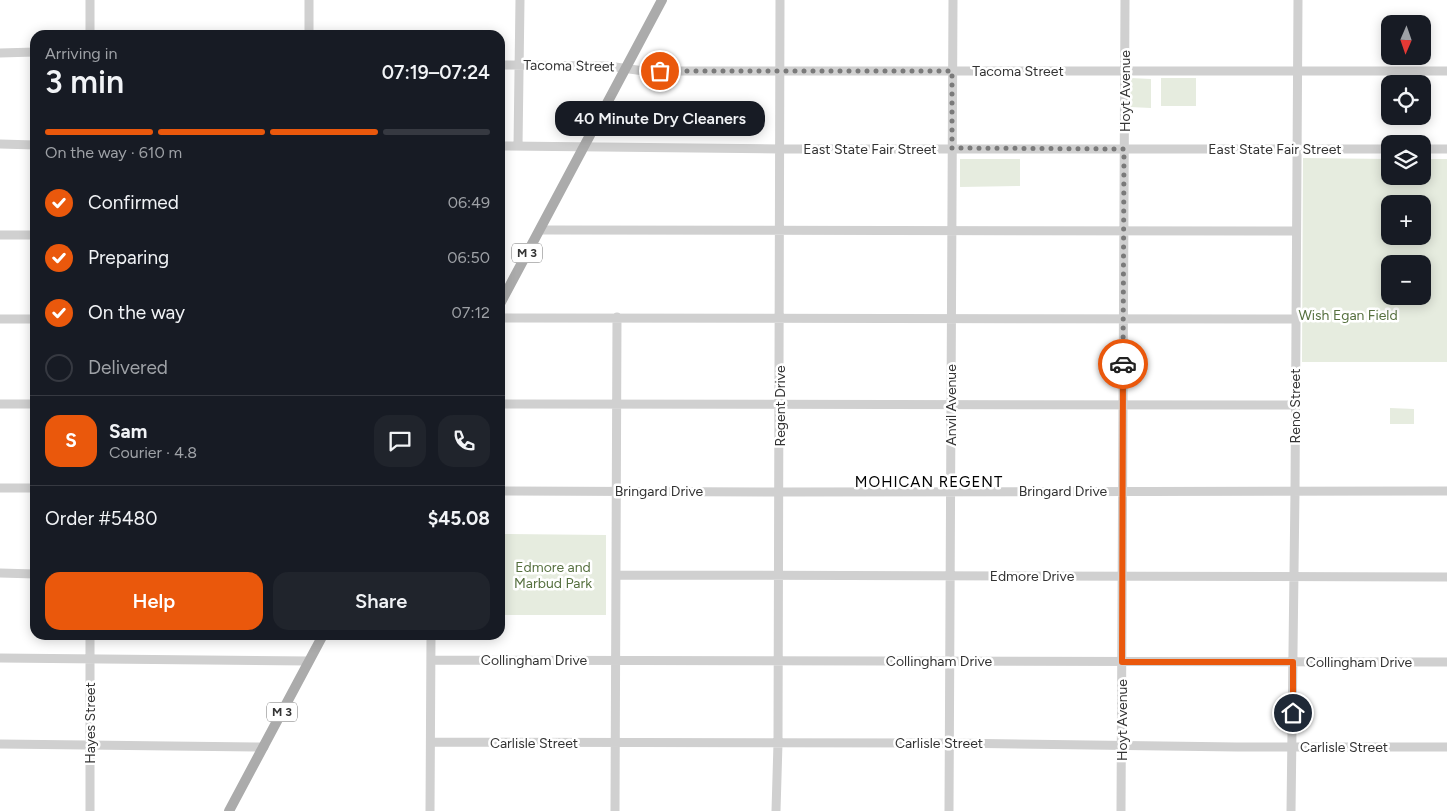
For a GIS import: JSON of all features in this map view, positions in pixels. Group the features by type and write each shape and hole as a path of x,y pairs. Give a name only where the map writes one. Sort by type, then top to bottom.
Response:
{"main road":[{"name":"M 3","path":"505,295 662,0"},
{"name":"M 3","path":"229,811 320,640"}],"street":[{"path":"90,0 90,30"},
{"path":"309,0 309,30"},
{"path":"518,146 520,0"},
{"name":"Regent Drive","path":"776,811 780,405 780,0"},
{"name":"Anvil Avenue","path":"949,811 953,0"},
{"name":"Hoyt Avenue","path":"1121,811 1125,0"},
{"name":"Reno Street","path":"1291,811 1298,0"},
{"path":"0,53 30,52"},
{"name":"Tacoma Street","path":"505,65 591,66 644,71 1447,71"},
{"path":"0,144 30,145"},
{"name":"East State Fair Street","path":"505,146 779,149 1381,149"},
{"path":"1431,149 1447,149"},
{"path":"540,230 1296,231"},
{"path":"0,235 30,235"},
{"path":"615,811 618,317"},
{"path":"505,318 1296,319"},
{"path":"0,319 30,319"},
{"path":"0,404 30,404"},
{"path":"505,404 1295,405"},
{"path":"0,488 30,488"},
{"name":"Bringard Drive","path":"505,491 1447,491"},
{"path":"0,573 30,574"},
{"name":"Edmore Drive","path":"616,575 1447,577"},
{"name":"Hayes Street","path":"90,640 90,811"},
{"path":"430,811 431,640"},
{"path":"0,658 309,661"},
{"name":"Collingham Drive","path":"431,660 1447,662"},
{"name":"Carlisle Street","path":"431,742 949,743 1447,747"},
{"path":"0,744 264,747"}],"green space":[{"path":"1131,78 1151,79 1151,108 1130,107"},
{"path":"1161,78 1196,78 1196,106 1161,106"},
{"name":"Wish Egan Field","path":"1303,158 1381,159 1381,185 1431,185 1431,159 1447,159 1447,362 1302,362"},
{"path":"960,159 1020,159 1020,186 960,187"},
{"path":"1390,408 1414,409 1414,424 1390,424"},
{"name":"Edmore and Marbud Park","path":"505,534 606,535 606,615 505,615"}],"way so far":[{"path":"660,71 952,71 952,148 1124,149 1123,364"}],"place":[{"name":"40 Minute Dry Cleaners","path":"660,71"}],"district":[{"name":"MOHICAN REGENT","path":"929,482"}],"route":[{"path":"1123,364 1122,662 1293,662 1293,713"}]}
